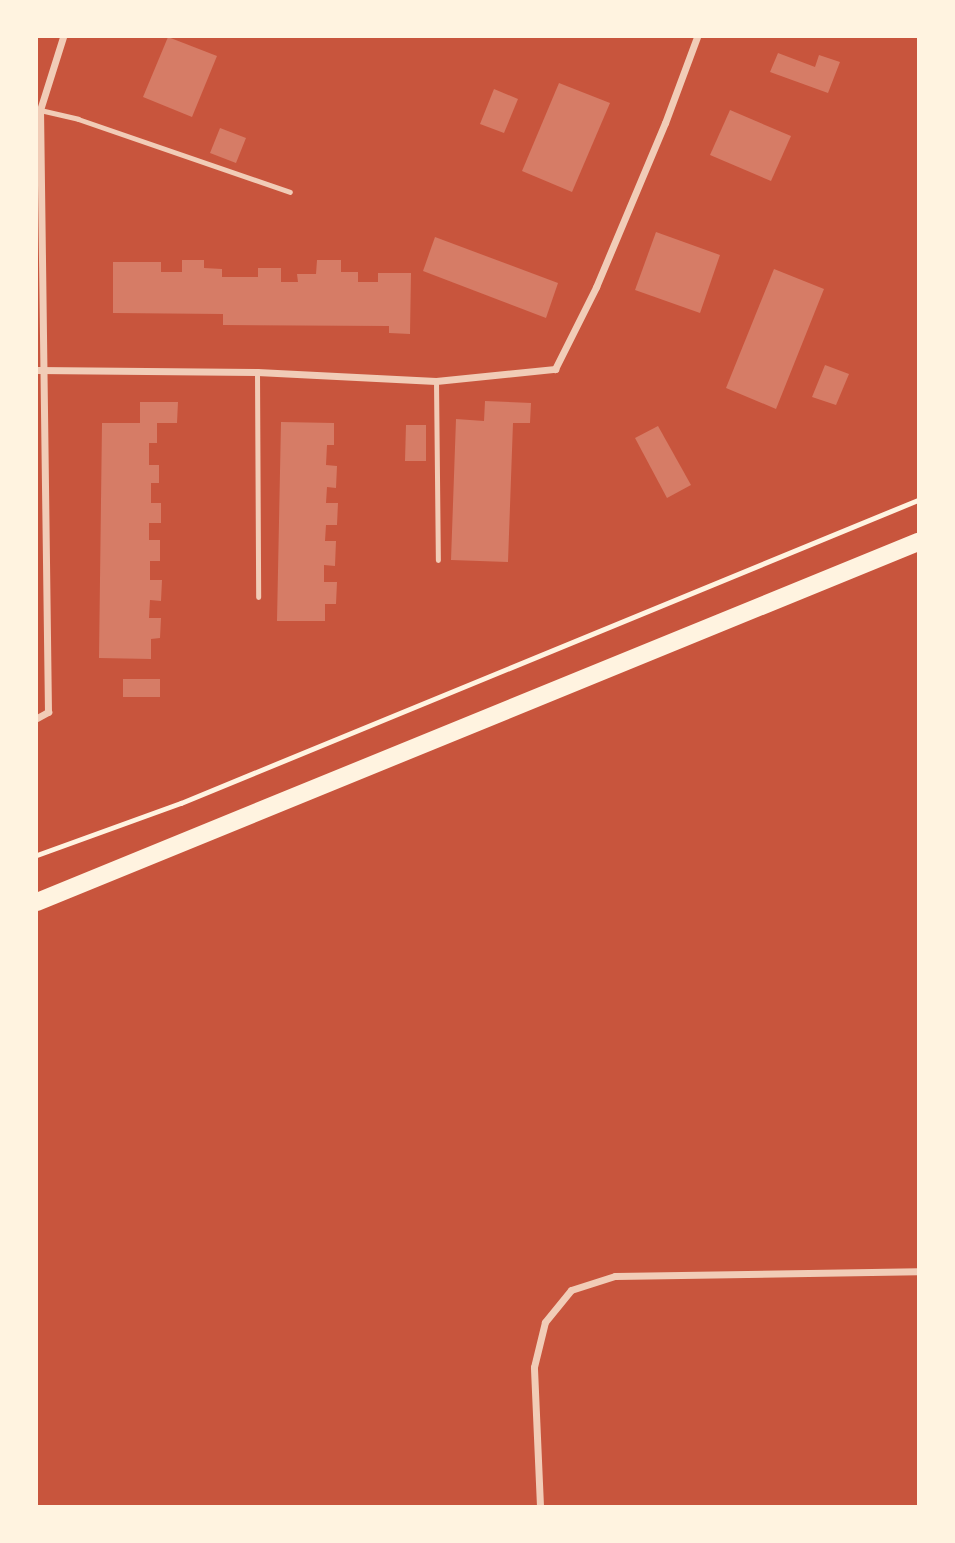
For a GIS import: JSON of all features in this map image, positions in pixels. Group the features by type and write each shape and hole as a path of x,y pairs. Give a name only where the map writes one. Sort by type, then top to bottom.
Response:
{"main road":[{"path":"37,902 918,542"}],"street":[{"path":"37,718 48,712 40,370 40,110 63,37"},
{"path":"40,370 257,372 436,381 555,369 596,287 665,123 697,37"},
{"path":"540,1506 534,1367 545,1322 571,1290 615,1276 918,1271"}],"lane":[{"path":"40,110 78,119 290,192"},
{"path":"257,372 258,597"},
{"path":"436,381 438,560"}],"path":[{"path":"37,855 181,803 918,499"}],"building":[{"path":"168,37 217,56 192,117 143,97"},
{"path":"778,53 815,67 819,55 840,62 828,93 770,72"},
{"path":"559,83 610,103 572,192 522,171"},
{"path":"494,89 518,99 504,133 480,124"},
{"path":"730,110 791,136 771,181 710,155"},
{"path":"220,128 246,138 236,163 210,153"},
{"path":"656,232 720,255 700,313 635,290"},
{"path":"435,237 558,283 546,318 423,271"},
{"path":"182,260 204,260 204,268 222,269 222,277 258,277 258,268 281,268 281,282 298,282 297,274 316,274 317,260 341,260 341,272 358,272 358,282 378,282 378,273 411,273 410,334 389,333 389,326 223,325 223,314 113,313 113,262 161,262 161,272 182,272"},
{"path":"774,269 824,289 776,409 726,388"},
{"path":"825,365 849,374 836,405 812,397"},
{"path":"485,401 531,403 530,423 513,423 508,562 451,560 456,419 484,421"},
{"path":"140,402 178,402 177,423 157,423 157,443 149,443 149,465 159,465 159,483 151,483 151,503 161,503 161,523 149,523 149,540 160,540 160,561 150,561 150,580 162,580 161,601 150,600 149,618 161,618 160,638 151,639 151,659 99,658 102,423 140,423"},
{"path":"281,422 334,423 334,445 327,445 326,465 337,466 336,488 327,487 326,503 338,503 337,525 326,525 325,541 336,541 335,566 324,565 324,582 337,582 336,604 325,604 325,621 277,621"},
{"path":"406,425 426,425 426,461 405,461"},
{"path":"658,426 691,485 667,498 635,438"},
{"path":"123,679 160,679 160,697 123,697"}]}
